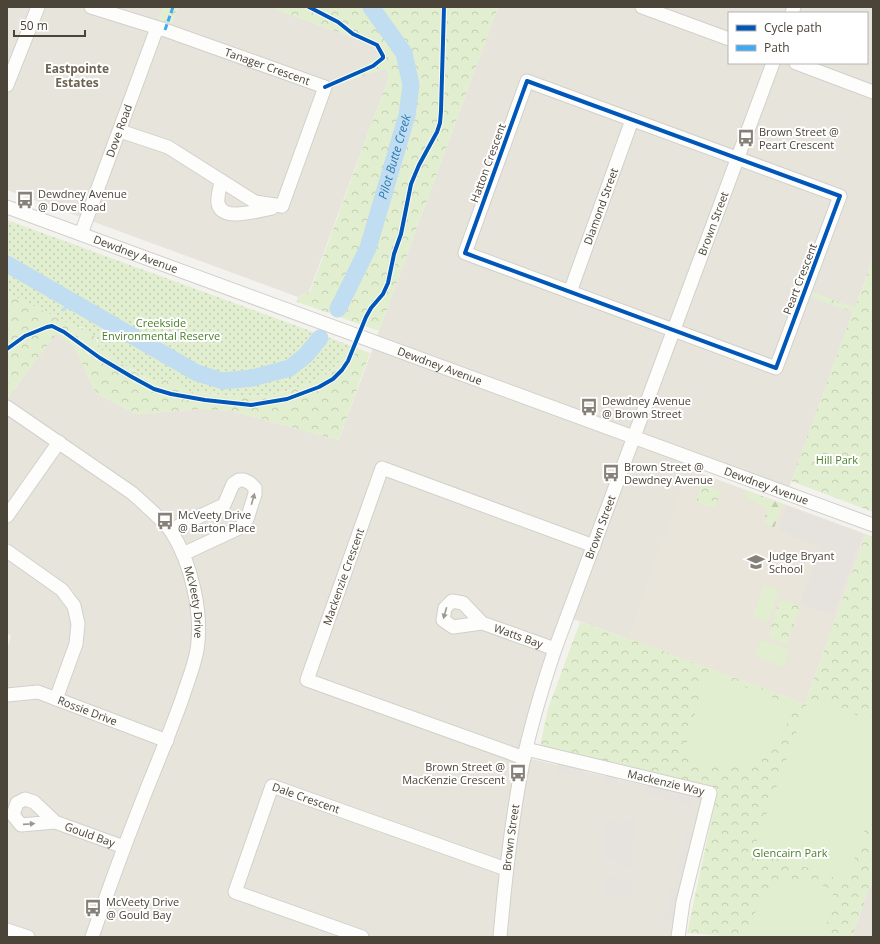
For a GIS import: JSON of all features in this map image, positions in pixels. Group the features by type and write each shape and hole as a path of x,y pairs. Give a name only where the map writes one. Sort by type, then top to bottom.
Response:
{"street":[{"path":"7,85 38,7"},
{"path":"91,7 157,28"},
{"path":"642,7 728,39"},
{"name":"Dove Road","path":"81,234 157,28"},
{"name":"Tanager Crescent","path":"157,28 325,87 282,206"},
{"name":"Brown Street","path":"500,937 506,869 525,754 537,704 555,649 773,64"},
{"path":"799,64 873,92"},
{"name":"Hatton Crescent","path":"674,330 465,253 527,81 738,158"},
{"name":"Diamond Street","path":"570,292 632,120"},
{"path":"120,131 168,147 254,202 282,206"},
{"name":"Peart Crescent","path":"674,330 776,368 840,196 738,158"},
{"path":"222,181 218,203 221,210 226,213 239,214 282,206"},
{"name":"Dewdney Avenue","path":"7,207 873,525"},
{"name":"McVeety Drive","path":"7,407 132,493 170,530 183,554 194,588 199,620 197,650 190,678 167,741 124,847 92,937"},
{"path":"7,516 59,442"},
{"name":"Mackenzie Crescent","path":"525,754 306,680 382,468 594,546"},
{"path":"170,530 224,505 233,484 238,480 244,480 250,483 254,488 255,494 247,519 241,527 183,554"},
{"path":"7,551 62,590 74,606 78,624 76,644 56,699"},
{"name":"Watts Bay","path":"482,623 555,649"},
{"name":"Rossie Drive","path":"7,695 38,692 167,741"},
{"name":"Mackenzie Way","path":"525,754 710,793 683,902 678,937"},
{"name":"Dale Crescent","path":"362,937 235,892 272,786 506,869"},
{"name":"Gould Bay","path":"55,822 124,847"},
{"path":"7,930 28,937"}],"shaded area":[{"path":"7,7 163,7 159,19 172,23 178,7 270,7 376,46 381,57 336,81 337,85 386,68 389,77 309,292 298,297 7,190"},
{"path":"498,7 873,7 873,258 855,308 813,293 812,297 853,312 787,493 693,459 629,639 567,617 525,758 703,799 674,937 7,937 7,649 11,636 7,633 7,399 56,333 74,346 96,393 136,414 202,409 231,411 339,440"},
{"name":"Judge Bryant School","path":"689,469 866,534 805,704 629,639"},
{"path":"787,506 863,534 833,615 800,603 821,547 778,531"},
{"path":"559,757 586,763 583,778 556,772"},
{"path":"607,768 619,771 616,786 604,783"},
{"path":"649,778 696,790 692,805 645,793"},
{"path":"623,818 636,820 631,867 618,865 619,861 603,860 607,821 622,823"},
{"path":"687,832 699,835 689,878 676,875"},
{"path":"605,877 632,880 630,898 603,895"},
{"path":"873,878 873,937 852,937 869,888"},
{"path":"671,888 686,891 680,920 665,919"}],"green space":[{"path":"163,7 178,7 172,23 159,19"},
{"path":"270,7 498,7 379,331 297,302 298,297 310,292 389,77 386,68 337,85 335,81 381,57 376,46"},
{"name":"Creekside Environmental Reserve","path":"7,220 349,345 343,357 320,379 297,388 275,394 246,397 190,392 181,388 156,383 112,358 98,347 98,340 83,327 76,327 7,293"},
{"name":"Hill Park","path":"873,258 873,512 791,481 853,312 811,297 813,293 855,308"},
{"path":"7,293 76,327 88,331 96,339 98,347 119,362 156,383 161,379 176,380 182,383 182,388 196,393 263,396 284,392 311,383 327,374 337,364 349,345 370,353 339,440 231,411 202,409 136,414 96,393 74,346 56,334 9,396 7,395"},
{"path":"702,484 721,491 714,509 696,502"},
{"path":"745,490 783,504 774,528 764,522 767,509 745,497"},
{"name":"Glencairn Park","path":"866,534 873,537 873,878 852,937 734,937 687,933 718,789 540,746 548,709 580,622 644,644 805,704"},
{"path":"764,585 779,590 768,622 753,616"},
{"path":"788,600 800,607 787,644 768,637 779,602"},
{"path":"761,640 790,650 783,667 755,656"},
{"path":"714,675 794,706 783,732 773,746 763,756 739,766 726,766 712,765 683,756 705,678"},
{"path":"809,698 873,721 873,807 846,882 754,848"},
{"path":"796,880 816,883 834,890 824,937 751,937 756,911 761,898 769,888 775,884"}],"waterway":[{"name":"Pilot Butte Creek","path":"338,309 368,248 407,115 411,85 404,53 371,7"},
{"name":"Pilot Butte Creek","path":"397,53 400,48"},
{"name":"Pilot Butte Creek","path":"7,264 197,373 223,381 252,378 290,368 306,355 320,338"},
{"path":"63,310 68,306 80,306"}],"marked path":[{"path":"165,30 173,7"}],"cycle path":[{"path":"309,7 338,22 353,34 377,45 383,56 383,58 373,66 325,87"},
{"path":"7,349 25,336 52,326 64,332 100,358 154,389 171,394 205,400 251,405 287,399 319,387 333,379 348,361 366,317 371,308 383,294 388,283 394,254 401,234 411,184 440,123 444,7"},
{"path":"527,81 840,196 776,368 465,253 527,81"}],"place":[{"name":"Brown Street @ Peart Crescent","path":"746,138"},
{"name":"Dewdney Avenue @ Dove Road","path":"25,200"},
{"name":"Dewdney Avenue @ Brown Street","path":"589,407"},
{"name":"Brown Street @ Dewdney Avenue","path":"611,473"},
{"name":"McVeety Drive @ Barton Place","path":"165,521"},
{"name":"Judge Bryant School","path":"756,562"},
{"name":"Brown Street @ MacKenzie Crescent","path":"518,773"},
{"name":"McVeety Drive @ Gould Bay","path":"93,908"}],"district":[{"name":"Eastpointe Estates","path":"77,76"}]}
